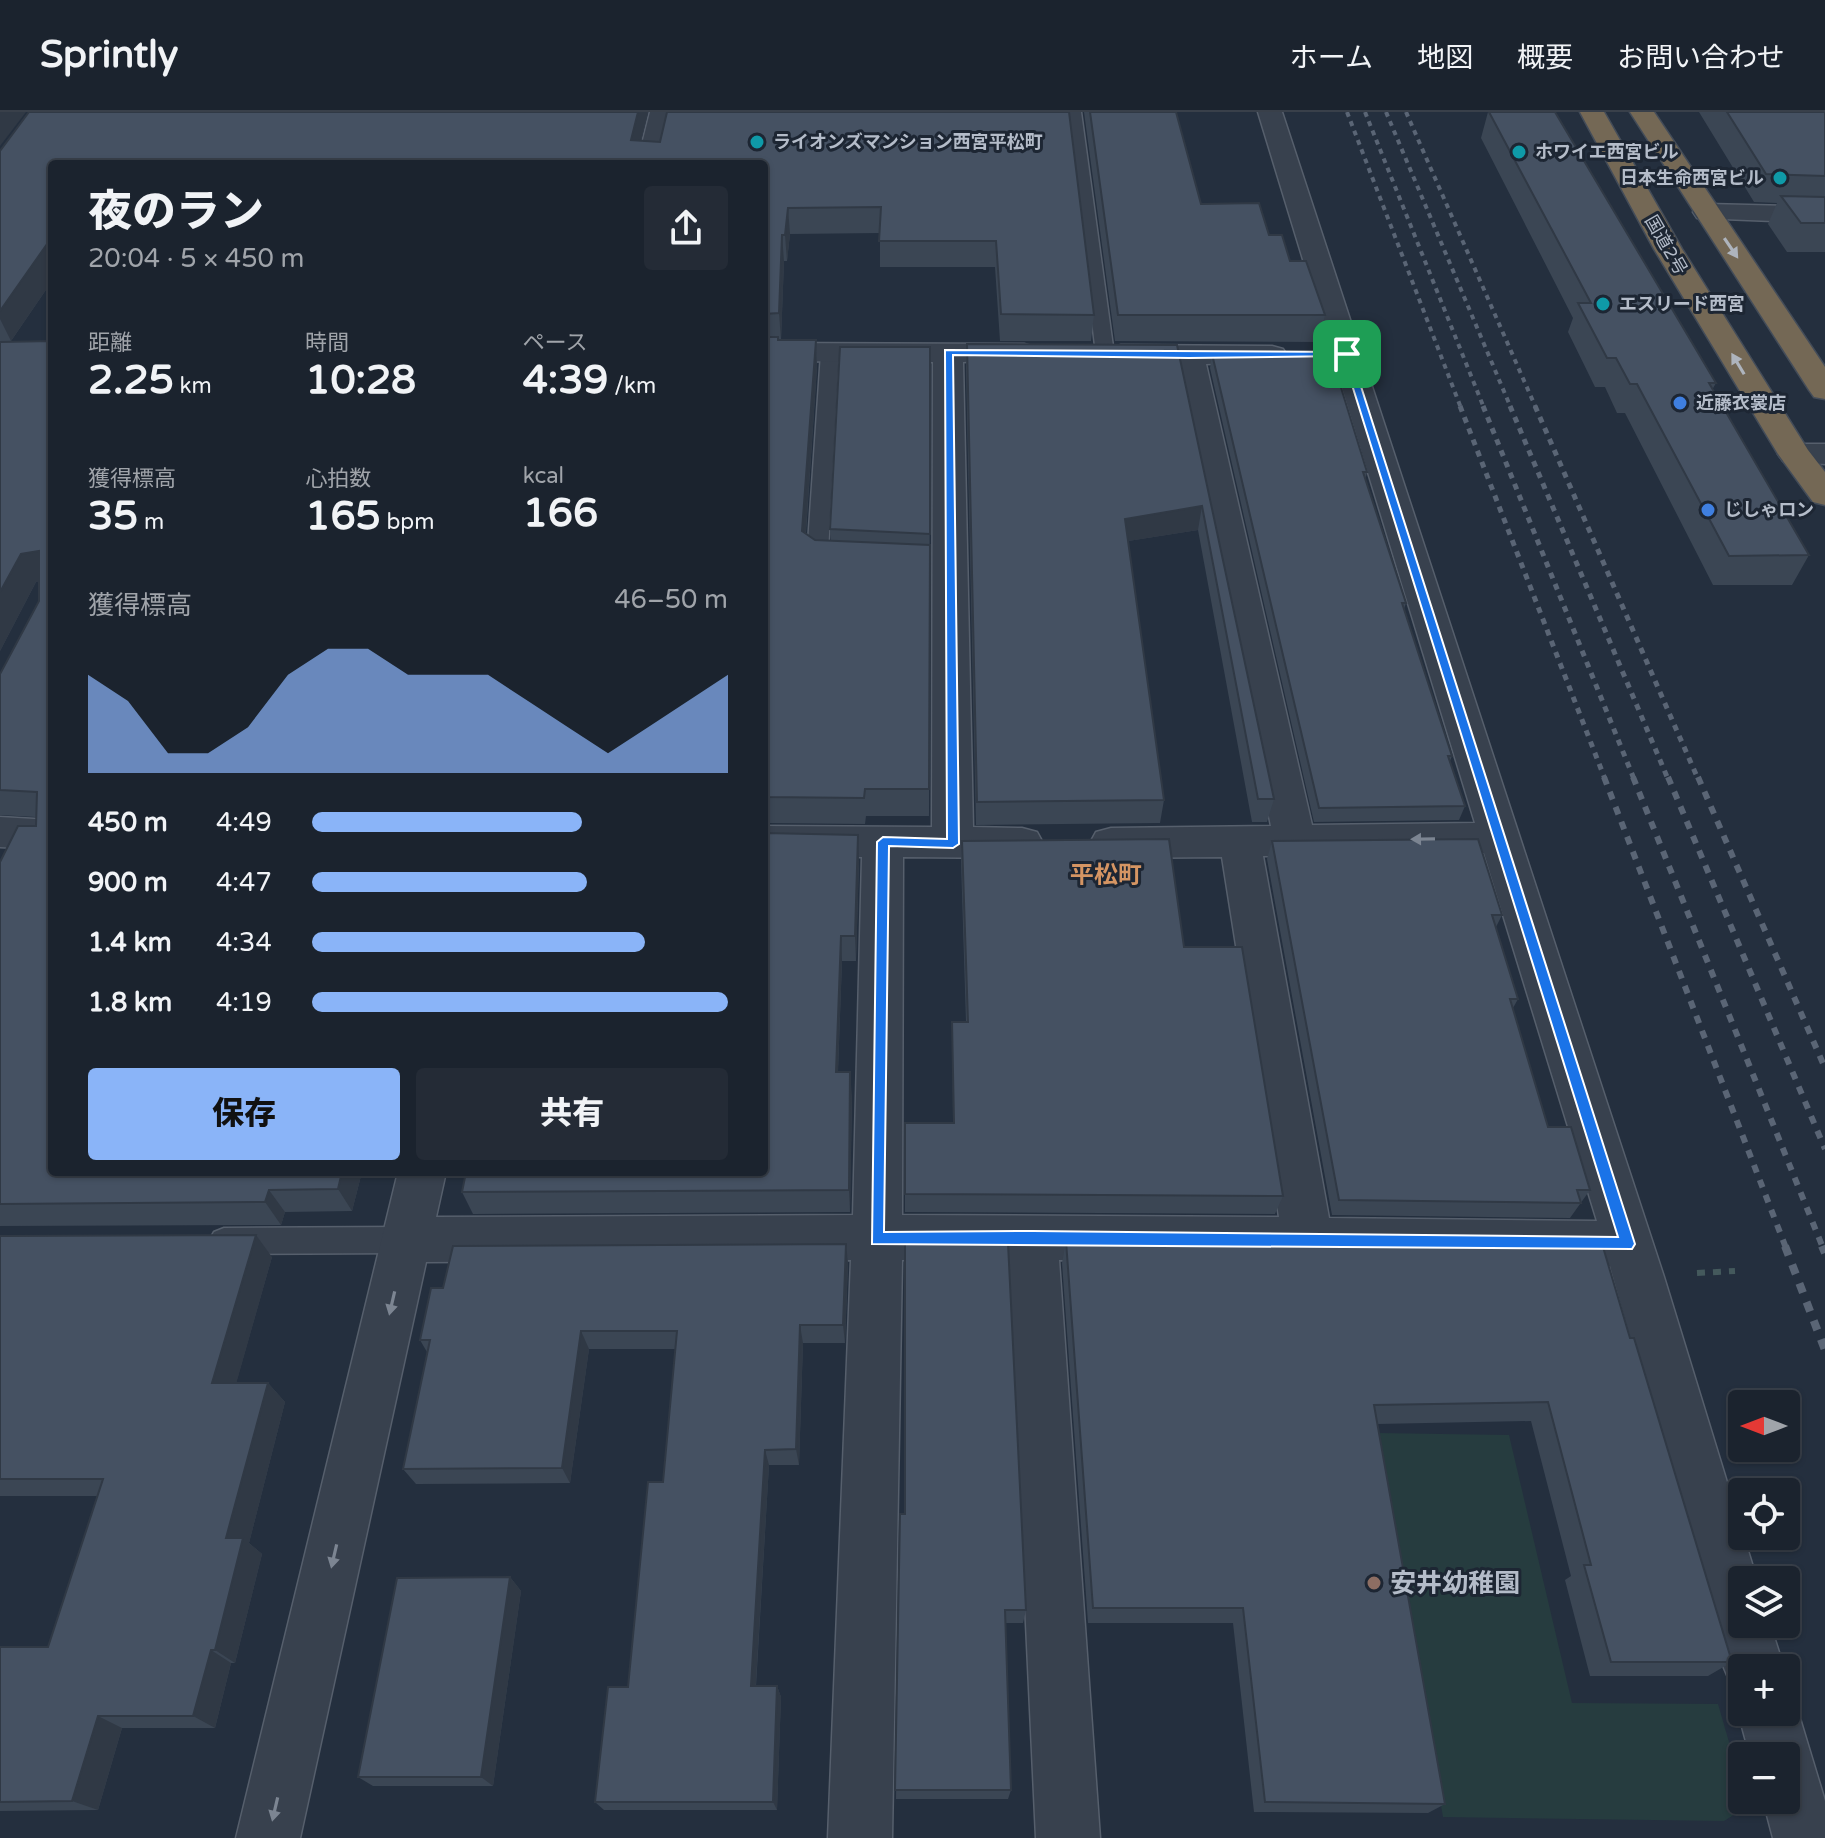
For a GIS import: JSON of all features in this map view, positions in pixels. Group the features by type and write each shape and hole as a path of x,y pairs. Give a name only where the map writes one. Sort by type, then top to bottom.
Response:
{"highway":[{"name":"国道2号","path":"1592,112 1668,249 1818,475"},
{"path":"1642,112 1825,390"}],"street":[{"path":"651,160 662,112"},
{"path":"1270,112 1321,354 1501,838 1750,1654"},
{"path":"1707,212 1825,215"},
{"path":"768,352 1189,356 1321,354"},
{"path":"948,352 943,564 953,844"},
{"path":"1189,356 1295,842"},
{"path":"768,841 953,844 1501,838"},
{"path":"860,1838 877,1239 883,842"},
{"path":"1240,842 1308,1241"},
{"path":"268,1838 421,1176"},
{"path":"407,1240 1033,1237 1627,1244"},
{"path":"1033,1237 1068,1838"},
{"path":"1798,1814 1805,1838"}],"lane":[{"path":"1074,112 1105,354"},
{"path":"830,353 817,558 847,560"},
{"path":"203,1241 407,1240"}],"green space":[{"path":"1376,1433 1509,1435 1572,1703 1718,1704 1729,1742 1728,1814 1735,1814 1724,1821 1443,1817"}],"building":[{"path":"29,112 638,112 631,140 660,142 667,112 1069,112 1094,315 1001,314 996,241 879,241 881,207 788,208 785,235 782,235 779,313 768,314 768,160 48,160 48,243 0,311 0,151"},
{"path":"1090,112 1176,112 1201,204 1259,203 1269,235 1282,235 1290,261 1306,261 1325,315 1118,315"},
{"path":"1489,112 1555,112 1716,383 1709,383 1809,555 1729,556 1637,384 1630,384 1616,358 1607,358 1578,303 1591,303"},
{"path":"1727,112 1825,112 1825,176 1766,174"},
{"path":"1781,196 1825,197 1825,223 1801,223"},
{"path":"768,337 816,340 802,531 815,540 930,545 929,789 865,789 864,798 768,797"},
{"path":"48,341 48,1176 341,1176 338,1189 269,1190 265,1202 0,1204 0,862 18,826 36,826 37,792 0,790 0,674 39,601 39,551 21,554 0,592 0,342"},
{"path":"967,344 1177,345 1274,799 1258,799 1202,506 1125,519 1164,800 977,802"},
{"path":"840,347 930,347 930,534 830,529"},
{"path":"1330,352 1367,472 1363,472 1406,603 1402,603 1452,756 1448,756 1465,806 1319,808 1212,354"},
{"path":"768,833 858,835 855,936 841,936 836,1072 850,1072 849,1190 462,1192 465,1176 768,1176"},
{"path":"1169,839 1184,947 1242,947 1283,1196 905,1194 905,1123 954,1123 952,1022 968,1022 962,841"},
{"path":"1478,839 1502,915 1492,915 1518,999 1510,999 1548,1127 1571,1127 1590,1190 1577,1190 1581,1203 1339,1200 1272,841"},
{"path":"256,1235 212,1383 268,1383 226,1538 243,1538 215,1650 211,1650 193,1716 98,1716 72,1801 0,1802 0,1647 48,1647 103,1479 0,1479 0,1236"},
{"path":"1066,1241 1603,1247 1630,1338 1634,1338 1730,1654 1728,1662 1611,1662 1584,1565 1591,1565 1548,1402 1374,1405 1445,1804 1265,1802 1243,1608 1093,1608"},
{"path":"905,1243 1008,1243 1026,1610 1005,1610 1011,1790 895,1790 900,1514 905,1514"},
{"path":"846,1244 843,1325 800,1325 796,1449 765,1450 751,1686 777,1686 773,1802 595,1802 608,1687 628,1687 648,1482 663,1482 677,1331 581,1331 562,1468 403,1469 430,1340 420,1340 431,1288 443,1288 453,1246"},
{"path":"510,1577 481,1777 358,1777 397,1578"}],"railway":[{"path":"1347,112 1461,408"},
{"path":"1365,112 1484,408"},
{"path":"1386,112 1511,408"},
{"path":"1406,112 1536,408"},
{"path":"1460,406 1605,779"},
{"path":"1483,406 1634,779"},
{"path":"1510,406 1668,779"},
{"path":"1535,406 1698,779"},
{"path":"1604,777 1786,1248"},
{"path":"1633,777 1823,1248"},
{"path":"1668,777 1825,1149"},
{"path":"1698,777 1825,1068"},
{"path":"1785,1246 1825,1350"},
{"path":"1822,1246 1825,1253"}],"place":[{"name":"ライオンズマンション西宮平松町","path":"757,142"},
{"name":"ホワイエ西宮ビル","path":"1519,152"},
{"name":"日本生命西宮ビル","path":"1780,178"},
{"name":"エスリード西宮","path":"1603,304"},
{"name":"近藤衣裳店","path":"1680,403"},
{"name":"じしゃロン","path":"1708,510"},
{"name":"安井幼稚園","path":"1374,1583"}],"district":[{"name":"平松町","path":"1106,875"}],"route":[{"path":"948,352 1189,356 1347,354 1627,1244 1033,1237 877,1239 883,842 953,844 948,352"}]}
